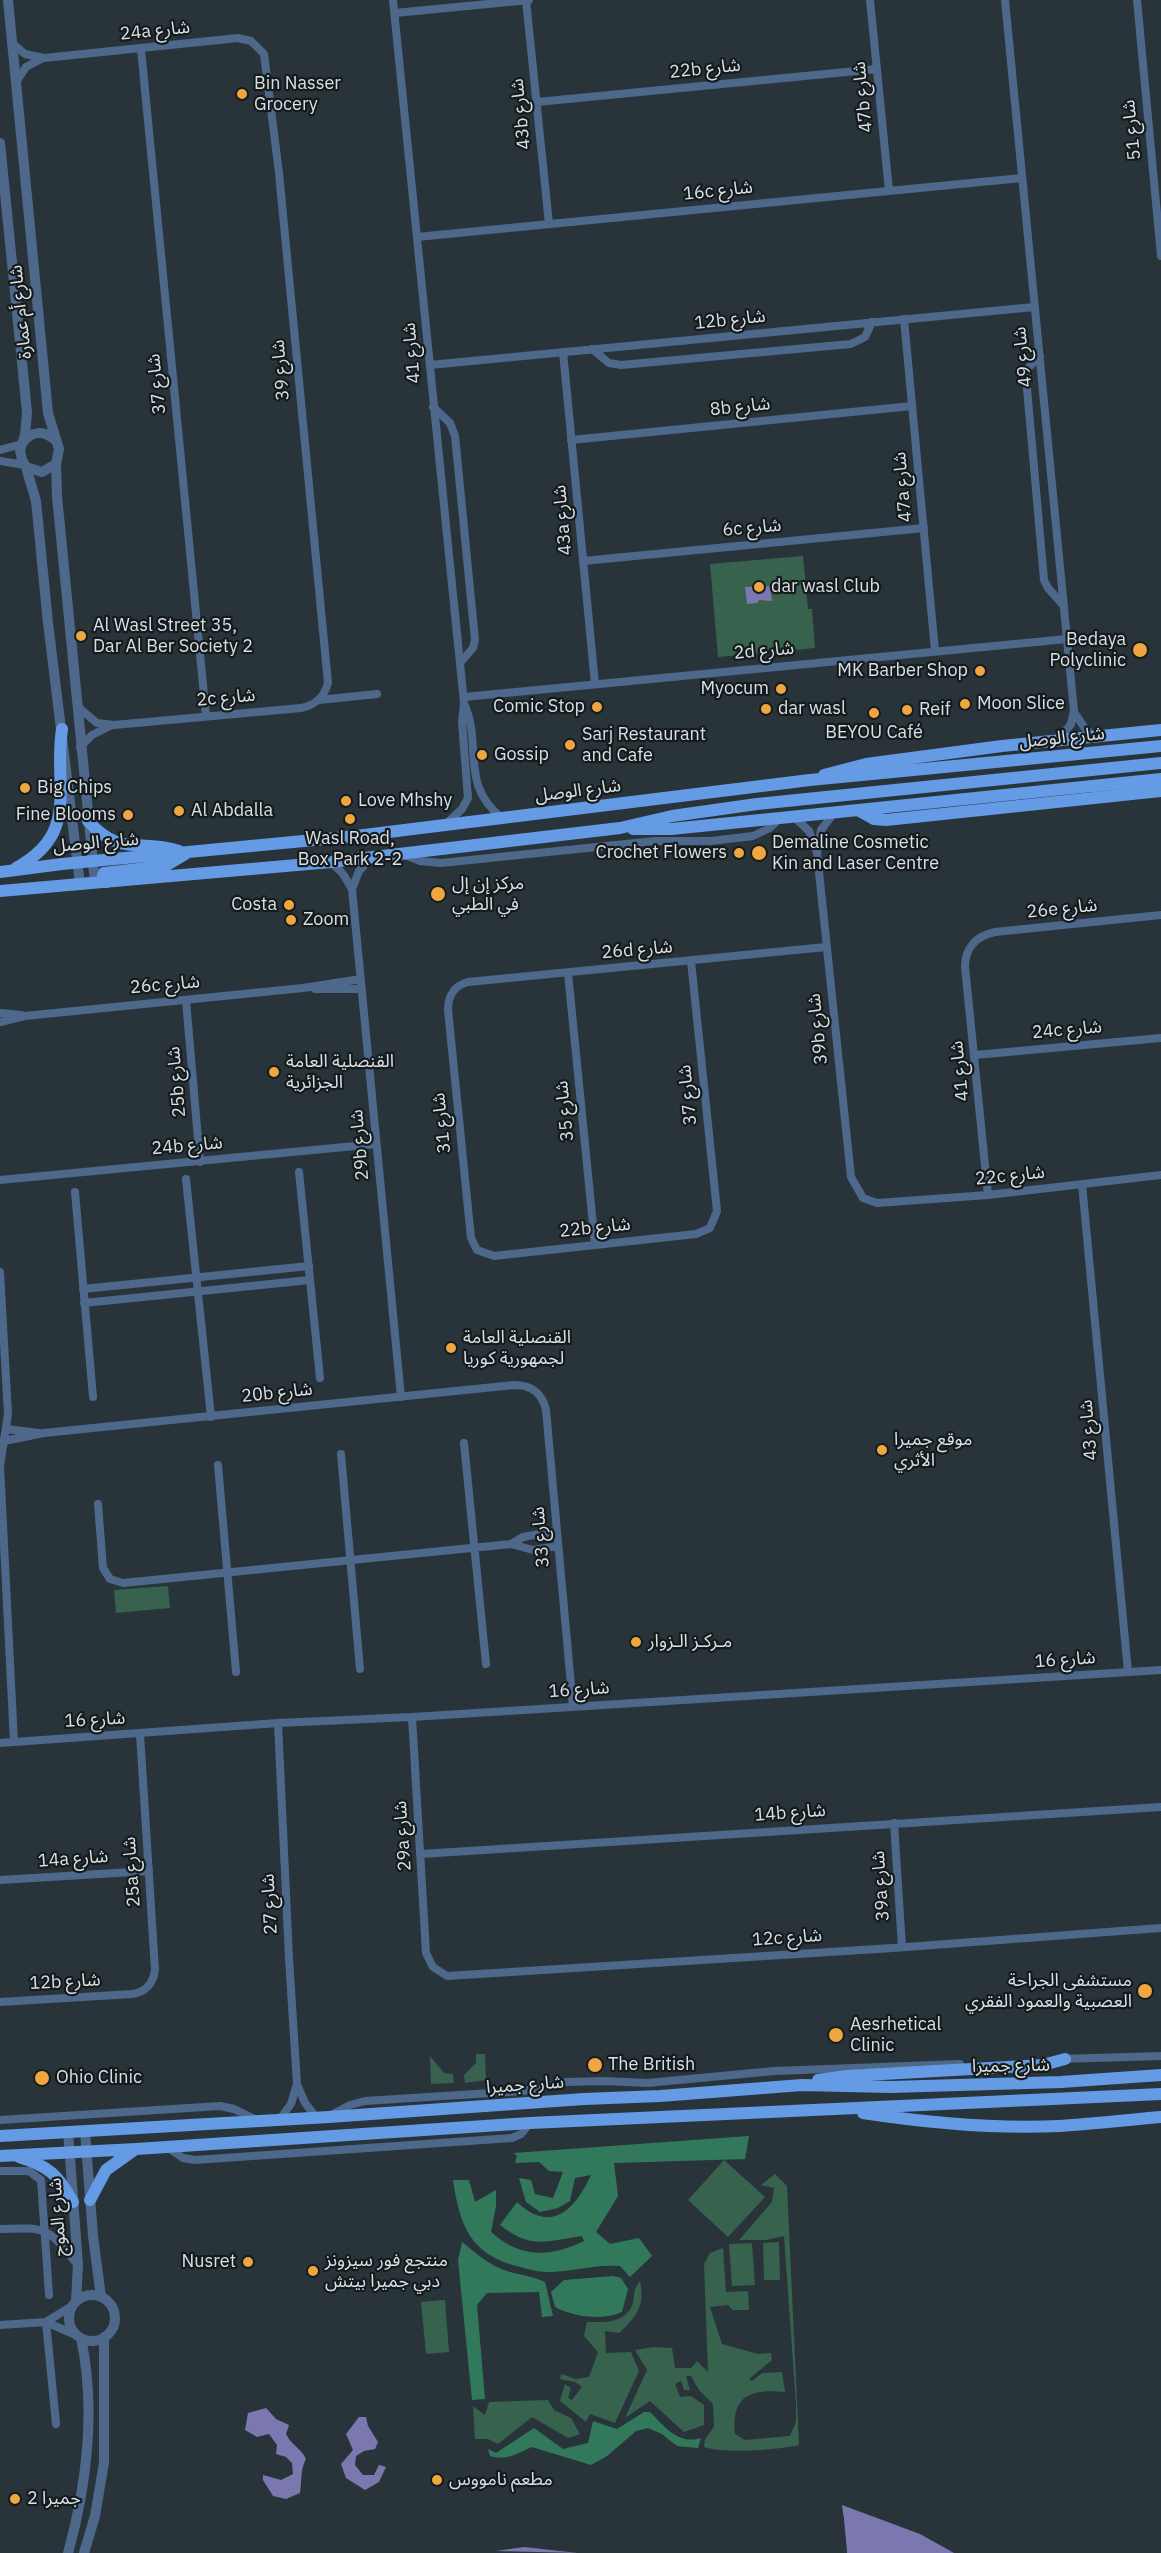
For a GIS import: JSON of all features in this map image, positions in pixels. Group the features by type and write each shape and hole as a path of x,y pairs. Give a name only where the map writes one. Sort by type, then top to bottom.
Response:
{"main road":[{"path":"4,872 19,866 40,850 57,826 61,808 59,755 62,729"},
{"path":"810,780 857,765 1161,730"},
{"name":"شارع الوصل","path":"4,872 78,862 186,853 445,825 810,780 1161,746"},
{"name":"شارع الوصل","path":"620,828 663,817 757,804 1161,763"},
{"name":"شارع الوصل","path":"0,891 331,862 620,828 671,829 1161,779"},
{"path":"856,810 874,819 886,820 1161,791"},
{"path":"88,821 104,837 117,844 157,845 186,853"},
{"path":"101,883 104,873 165,866 186,853"},
{"path":"802,2085 847,2076 1032,2066 1065,2059"},
{"name":"شارع جميرا","path":"0,2136 802,2085 854,2087 959,2085 1062,2082 1161,2075"},
{"name":"شارع جميرا","path":"6,2155 136,2149 530,2123 1161,2094"},
{"path":"836,2109 907,2119 1025,2126 1092,2124 1161,2116"},
{"path":"90,2200 106,2170 136,2149"},
{"path":"6,2155 35,2162 54,2173 73,2202"}],"street":[{"name":"شارع أم عمارة","path":"8,0 48,412 55,440"},
{"name":"شارع 41","path":"393,0 464,700 469,716 478,790 487,805 502,818"},
{"path":"395,13 528,0"},
{"name":"43b شارع","path":"528,0 549,224"},
{"name":"47b شارع","path":"870,0 889,191"},
{"name":"شارع 49","path":"1005,0 1074,711"},
{"name":"شارع 51","path":"1137,0 1161,256"},
{"name":"24a شارع","path":"12,43 25,54 44,58 245,39 257,44 264,54"},
{"name":"شارع 37","path":"141,49 206,716"},
{"name":"شارع 39","path":"264,54 279,173 328,683 319,700"},
{"path":"15,84 26,67 44,58"},
{"name":"22b شارع","path":"537,102 877,69"},
{"name":"شارع أم عمارة","path":"0,143 27,412 22,443"},
{"name":"16c شارع","path":"417,237 1022,178"},
{"name":"12b شارع","path":"430,365 1034,307"},
{"name":"47a شارع","path":"904,319 935,651"},
{"path":"592,350 609,363 621,365 851,344 865,337 872,322"},
{"name":"43a شارع","path":"563,352 595,684"},
{"path":"1040,356 1028,368 1026,377 1044,580 1064,606"},
{"name":"8b شارع","path":"572,440 912,406"},
{"path":"433,407 450,423 455,436 475,640 470,652 460,663"},
{"path":"0,450 22,443 36,433 46,434 55,440 60,454 56,464 57,496 77,707 93,861 101,883"},
{"path":"22,443 20,455 26,466 36,501 48,624 80,884"},
{"path":"0,461 42,472 56,464"},
{"name":"6c شارع","path":"583,561 924,528"},
{"name":"2d شارع","path":"464,700 595,684 1067,639"},
{"name":"2c شارع","path":"77,707 97,723 114,725 301,708 319,700 377,694"},
{"name":"شارع 41","path":"445,825 462,809 468,798 462,722 464,700"},
{"path":"1074,711 1084,727 1094,737"},
{"path":"1058,741 1071,724 1074,711"},
{"name":"2c شارع","path":"81,747 99,731 114,725"},
{"name":"39b شارع","path":"817,853 821,830 834,813"},
{"name":"39b شارع","path":"794,817 809,831 817,853 851,1177 863,1198"},
{"name":"شارع الوصل","path":"402,853 420,861 441,863 655,841 711,841 759,835 780,818"},
{"path":"351,889 359,871 372,857"},
{"name":"29b شارع","path":"331,862 343,874 351,889 401,1397"},
{"name":"26e شارع","path":"971,945 985,934 994,932 1161,915"},
{"name":"شارع 41","path":"971,945 967,952 965,967 988,1195"},
{"name":"26d شارع","path":"453,990 468,982 826,947"},
{"name":"شارع 37","path":"691,961 717,1211 714,1224"},
{"name":"شارع 35","path":"568,973 595,1245"},
{"name":"26c شارع","path":"0,1022 24,1016 309,987 361,979"},
{"name":"26c شارع","path":"309,987 362,988"},
{"name":"شارع 31","path":"453,990 448,1003 451,1047 471,1238 477,1250"},
{"name":"25b شارع","path":"186,1000 200,1162"},
{"name":"26c شارع","path":"0,1013 24,1016"},
{"name":"24c شارع","path":"975,1055 1161,1038"},
{"name":"24b شارع","path":"0,1180 376,1144"},
{"path":"300,1172 320,1378"},
{"name":"22c شارع","path":"863,1198 877,1203 988,1195 1161,1175"},
{"path":"186,1179 211,1417"},
{"name":"شارع 43","path":"1082,1184 1128,1672"},
{"path":"75,1191 93,1397"},
{"name":"22b شارع","path":"477,1250 494,1256 701,1234 714,1224"},
{"path":"83,1289 309,1266"},
{"path":"0,1272 8,1406 0,1466 14,1742"},
{"path":"84,1303 310,1280"},
{"name":"20b شارع","path":"4,1441 43,1434 514,1385"},
{"name":"شارع 33","path":"514,1385 532,1388 544,1401 573,1707"},
{"name":"20b شارع","path":"6,1429 43,1434"},
{"path":"464,1443 486,1664"},
{"path":"341,1454 360,1669"},
{"path":"218,1465 236,1672"},
{"path":"98,1504 104,1568 110,1579 123,1583 510,1544 533,1550 558,1546"},
{"path":"510,1544 523,1537 556,1531"},
{"name":"شارع 16","path":"0,1743 278,1723 412,1717 1161,1670"},
{"name":"29a شارع","path":"412,1717 426,1953"},
{"name":"شارع 27","path":"278,1723 297,2084 305,2103 323,2117"},
{"name":"25a شارع","path":"132,1995 146,1990 154,1977 140,1734"},
{"name":"14b شارع","path":"421,1854 1161,1807"},
{"name":"39a شارع","path":"894,1823 902,1947"},
{"name":"14a شارع","path":"0,1880 149,1871"},
{"name":"12c شارع","path":"426,1953 429,1962 439,1972 456,1976 1161,1928"},
{"name":"12b شارع","path":"0,2002 132,1995"},
{"path":"323,2117 364,2101 523,2091 566,2082 647,2083 815,2069 1161,2056"},
{"name":"شارع 27","path":"280,2119 291,2104 297,2084"},
{"path":"0,2120 220,2106 234,2109 257,2120"},
{"name":"شارع الموج","path":"85,2130 101,2297"},
{"name":"شارع الموج","path":"68,2131 78,2265 74,2304"},
{"path":"0,2171 28,2170 38,2176 43,2187 49,2295"},
{"path":"0,2229 44,2230 59,2242 78,2265"},
{"path":"0,2325 46,2322 88,2340 104,2337 112,2328 114,2314 112,2307 101,2297 88,2295 46,2322"},
{"path":"68,2553 81,2499 87,2450 86,2384 80,2337 70,2326 69,2319 74,2304"},
{"path":"46,2322 56,2424"},
{"path":"84,2553 95,2516 104,2463 106,2421 104,2337"}],"green space":[{"name":"dar wasl Club","path":"803,556 808,609 812,609 815,648 718,657 710,564"},
{"path":"168,1586 170,1608 116,1613 114,1590"},
{"path":"476,2054 485,2054 486,2080 465,2083 464,2075 476,2063"},
{"path":"430,2056 444,2073 453,2074 454,2083 431,2084"},
{"path":"749,2136 745,2159 614,2163 618,2196 596,2232 610,2244 639,2238 652,2256 630,2277 620,2266 540,2272 503,2262 489,2255 470,2236 459,2211 453,2180 469,2180 475,2202 496,2190 496,2206 491,2232 502,2241 524,2251 535,2253 571,2247 584,2241 582,2236 540,2242 531,2241 511,2233 500,2225 517,2202 530,2212 541,2216 552,2217 561,2214 578,2198 591,2175 575,2178 570,2201 558,2208 540,2212 526,2202 519,2178 531,2180 535,2194 553,2198 563,2172 549,2171 539,2162 515,2163 517,2156 514,2153"},
{"path":"724,2160 765,2197 728,2237 688,2200"},
{"path":"775,2174 787,2186 799,2445 751,2450 704,2447 705,2439 714,2427 713,2404 699,2390 691,2376 686,2376 690,2390 684,2390 681,2381 675,2384 680,2397 691,2396 704,2405 704,2425 684,2432 650,2401 625,2418 647,2370 635,2350 653,2347 672,2348 675,2368 691,2368 697,2361 708,2372 704,2264 710,2253 723,2248 726,2292 748,2291 749,2310 733,2310 728,2305 710,2307 722,2344 758,2354 771,2353 772,2360 749,2379 752,2381 762,2373 782,2372 785,2392 762,2392 746,2397 736,2411 735,2434 745,2440 790,2436 796,2422 796,2404 784,2236 766,2240 739,2240 772,2202 774,2188 761,2185"},
{"path":"462,2242 495,2266 545,2282 553,2316 542,2317 539,2292 487,2293 477,2305 485,2399 472,2400 458,2260"},
{"path":"779,2242 780,2280 764,2280 763,2243"},
{"path":"752,2243 755,2285 732,2286 729,2244"},
{"path":"613,2276 621,2278 628,2289 622,2312 614,2315 588,2317 555,2307 551,2292 564,2280"},
{"path":"640,2281 640,2304 635,2316 619,2333 605,2331 606,2353 631,2352 639,2371 615,2423 590,2414 586,2422 560,2401 565,2384 571,2388 568,2398 572,2400 582,2387 575,2382 560,2379 561,2374 576,2379 589,2377 598,2352 584,2336 587,2322 611,2321 622,2317 631,2308"},
{"path":"445,2300 449,2352 426,2354 421,2302"},
{"path":"548,2400 554,2410 571,2418 580,2434 568,2438 532,2417 498,2444 488,2439 475,2439 473,2406 485,2415 489,2402"},
{"path":"644,2412 650,2412 679,2437 693,2440 701,2438 698,2448 677,2446 662,2434 648,2428 636,2431 607,2456 591,2465 532,2447 501,2458 490,2456 488,2449 496,2453 534,2428 563,2449 588,2443 593,2421 617,2429"}],"shaded area":[{"path":"770,586 772,601 759,600 757,603 747,604 745,587"},
{"path":"266,2408 276,2419 289,2425 286,2434 306,2459 302,2471 300,2493 286,2499 273,2496 263,2480 263,2475 281,2480 293,2474 292,2463 286,2457 276,2454 277,2445 269,2434 257,2437 245,2430 248,2413"},
{"path":"359,2417 366,2417 368,2426 378,2442 375,2449 364,2451 356,2456 355,2465 363,2475 374,2475 379,2465 386,2467 379,2482 365,2490 346,2478 341,2464 353,2450 346,2434"},
{"path":"842,2505 920,2534 954,2553 847,2553"},
{"path":"524,2547 578,2553 496,2551"}],"pier":[{"path":"841,2502 847,2553 843,2553 839,2505"}],"place":[{"name":"Bin Nasser Grocery","path":"242,94"},
{"name":"dar wasl Club","path":"759,587"},
{"name":"Al Wasl Street 35, Dar Al Ber Society 2","path":"81,636"},
{"name":"Bedaya Polyclinic","path":"1140,650"},
{"name":"MK Barber Shop","path":"980,671"},
{"name":"Myocum","path":"781,689"},
{"name":"Moon Slice","path":"965,704"},
{"name":"Comic Stop","path":"597,707"},
{"name":"dar wasl","path":"766,709"},
{"name":"Reif","path":"907,710"},
{"name":"BEYOU Café","path":"874,713"},
{"name":"Sarj Restaurant and Cafe","path":"570,745"},
{"name":"Gossip","path":"482,755"},
{"name":"Big Chips","path":"25,788"},
{"name":"Love Mhshy","path":"346,801"},
{"name":"Al Abdalla","path":"179,811"},
{"name":"Fine Blooms","path":"128,815"},
{"name":"Wasl Road, Box Park 2-2","path":"350,819"},
{"name":"Crochet Flowers","path":"739,853"},
{"name":"Demaline Cosmetic Kin and Laser Centre","path":"759,853"},
{"name":"مركز إن إل في الطبي","path":"438,894"},
{"name":"Costa","path":"289,905"},
{"name":"Zoom","path":"291,920"},
{"name":"القنصلية العامة الجزائرية","path":"274,1072"},
{"name":"القنصلية العامة لجمهورية كوريا","path":"451,1348"},
{"name":"موقع جميرا الأثري","path":"882,1450"},
{"name":"مـركـز الـزوار","path":"636,1642"},
{"name":"مستشفى الجراحة العصبية والعمود الفقري","path":"1145,1991"},
{"name":"Aesrhetical Clinic","path":"836,2035"},
{"name":"The British","path":"595,2065"},
{"name":"Ohio Clinic","path":"42,2078"},
{"name":"Nusret","path":"248,2262"},
{"name":"منتجع فور سيزونز دبي جميرا بيتش","path":"313,2271"},
{"name":"مطعم نامووس","path":"437,2480"},
{"name":"جميرا 2","path":"15,2499"}]}
